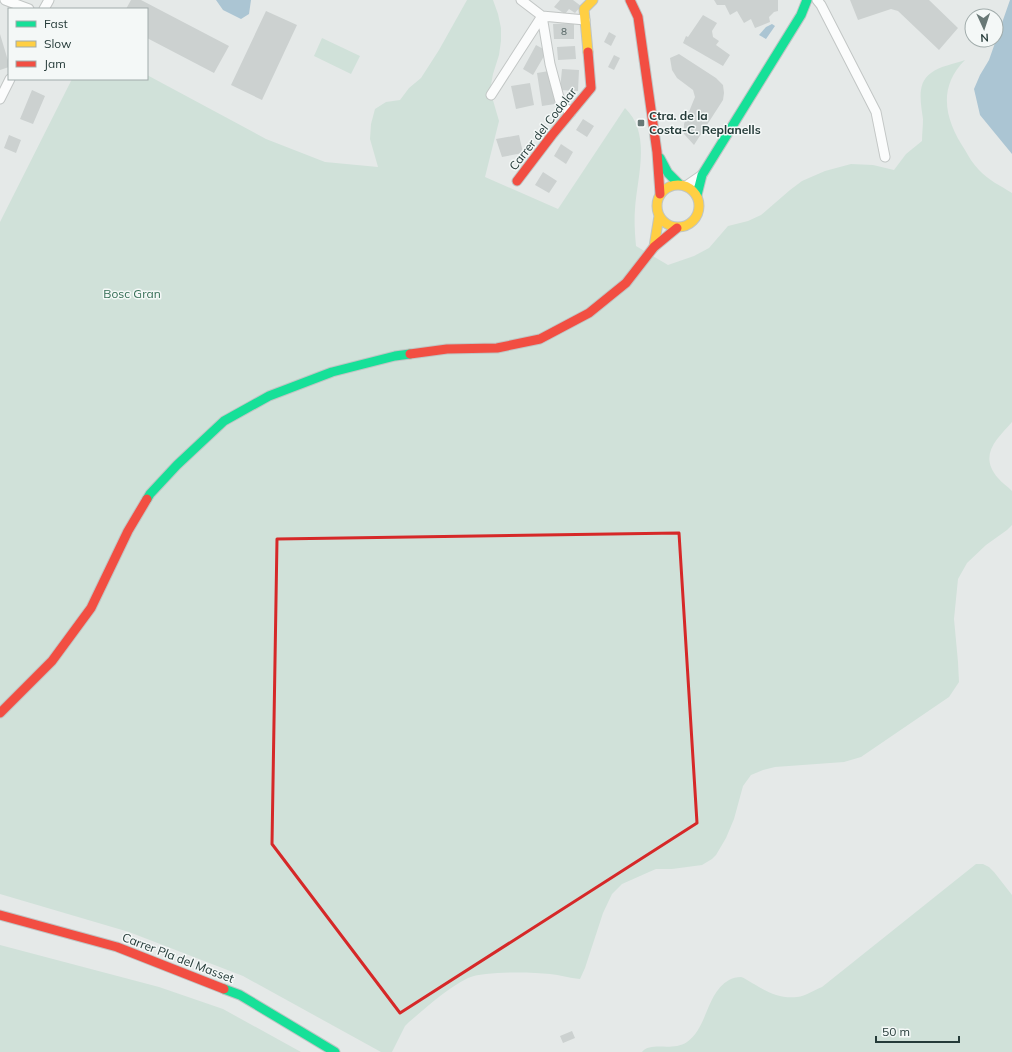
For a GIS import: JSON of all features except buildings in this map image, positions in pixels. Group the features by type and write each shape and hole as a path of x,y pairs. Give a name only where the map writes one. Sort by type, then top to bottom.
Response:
{"street":[{"path":"5,0 26,8"},
{"path":"521,0 542,16 585,20"},
{"name":"Carrer del Codolar","path":"517,181 591,88 584,10 593,0"},
{"path":"630,0 638,17 657,152 660,194 657,204 659,216 654,247"},
{"path":"659,216 667,225 677,228 687,226 695,220 700,211 697,195 702,175 801,15 808,0"},
{"path":"817,0 821,5 876,112 885,157"},
{"path":"491,95 542,16"},
{"path":"542,16 550,64 561,105 571,112"},
{"path":"0,99 10,80"},
{"path":"657,152 668,174 682,185"},
{"path":"682,185 702,175"},
{"path":"660,194 670,186 682,185 689,187 697,195"},
{"path":"0,713 52,661 90,608 128,531 150,494 177,465 224,421 269,396 332,372 395,356 447,349 497,348 540,339 589,314 626,283 654,247 677,228"},
{"name":"Carrer Pla del Masset","path":"0,915 117,947 240,995 335,1052"}],"highlighted area":[{"path":"679,533 697,823 400,1013 272,844 277,539"}],"green space":[{"name":"Bosc Gran","path":"467,0 493,0 501,28 501,41 490,90 499,121 485,177 558,209 625,108 633,118 641,143 640,170 635,214 636,246 668,265 694,256 709,248 728,226 748,221 761,215 802,181 825,171 851,164 873,165 894,170 906,154 922,141 923,119 921,107 921,88 926,77 947,65 965,60 956,71 950,82 947,93 949,116 958,139 977,168 990,180 1012,193 1012,422 992,448 990,462 992,470 998,478 1012,491 1012,525 986,545 967,563 958,579 954,619 959,682 949,697 861,757 844,762 775,767 751,775 743,786 734,819 726,838 712,859 702,865 672,869 656,869 622,884 612,894 603,913 580,979 550,974 531,973 496,973 468,978 460,982 430,1004 409,1022 405,1026 392,1052 381,1052 243,976 129,932 0,894 0,222 71,80 148,80 148,76 266,139 325,162 378,167 370,139 371,124 375,109 386,102 400,100 409,88 421,78 439,50"},
{"path":"322,38 360,56 351,74 314,56"},
{"path":"976,864 983,864 989,867 1012,895 1012,1052 642,1052 651,1047 675,1046 687,1042 694,1036 699,1028 716,993 721,986 729,980 741,977 769,992 785,997 800,996 822,987"},
{"path":"0,945 159,987 223,1009 301,1052 0,1052"}],"water":[{"path":"216,0 251,0 249,14 241,19 223,10"},
{"path":"1010,0 1012,0 1012,154 980,115 974,89 989,60 993,48 1004,48 1004,17"},
{"path":"772,24 775,26 766,39 759,35 766,27"}],"traffic: fast":[{"path":"697,195 702,175 801,15 807,0"},
{"path":"660,158 668,173 679,184"},
{"path":"147,499 177,465 224,421 269,396 332,372 395,356 410,354"},
{"path":"224,989 240,995 335,1052"}],"traffic: slow":[{"path":"588,52 584,9 593,0"},
{"path":"674,185 682,185 690,188 696,194 699,206 696,218 690,224 682,227 674,227 666,224 660,218 657,210 657,202 660,194 666,188 674,185"},
{"path":"654,247 659,216"}],"traffic: jam":[{"path":"630,0 638,17 657,152 660,194"},
{"path":"517,181 552,135 591,88 588,52"},
{"path":"410,354 447,349 497,348 540,339 589,313 626,283 654,247 677,228"},
{"path":"0,713 52,661 91,608 128,531 147,499"},
{"path":"0,915 117,947 224,989"}],"place":[{"name":"Ctra. de la Costa-C. Replanells","path":"641,123"}]}
